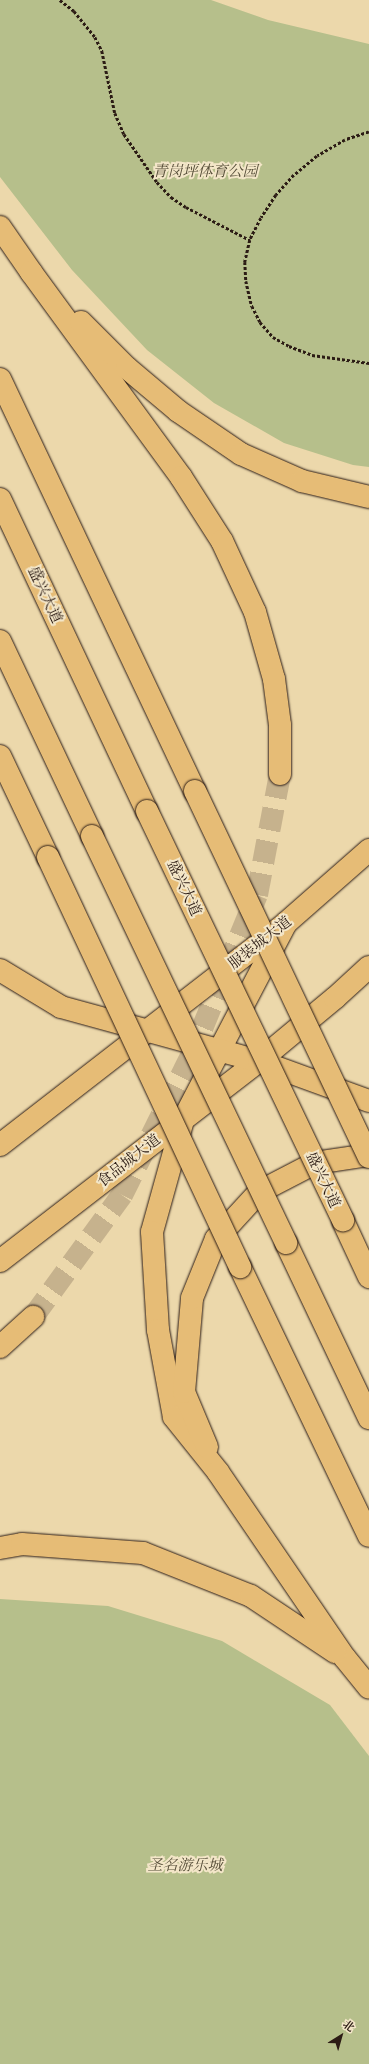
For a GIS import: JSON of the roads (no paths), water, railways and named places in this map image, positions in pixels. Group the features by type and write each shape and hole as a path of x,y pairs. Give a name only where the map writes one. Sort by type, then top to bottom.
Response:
{"main road":[{"path":"0,227 31,272 181,477 222,541 255,612 274,679 280,725 280,774"},
{"path":"31,272 127,368 178,411 241,454 302,481 369,497"},
{"path":"0,379 369,1156 315,1163 259,1192 216,1239 192,1298 184,1392 218,1472"},
{"name":"盛兴大道","path":"0,499 369,1277"},
{"path":"0,641 369,1418"},
{"path":"0,756 240,1267 369,1536"},
{"name":"服装城大道","path":"147,1031 286,923 369,850"},
{"path":"286,923 183,1120 152,1232 158,1330 174,1417 218,1472 345,1658 369,1688"},
{"path":"259,1061 335,998 369,967"},
{"path":"0,970 61,1007 259,1061 369,1101"},
{"path":"0,1145 147,1031"},
{"name":"食品城大道","path":"0,1261 259,1061"},
{"path":"0,1347 33,1316"},
{"path":"0,1548 22,1544 143,1553 251,1596 345,1658"}],"tunnel":[{"path":"33,1317 122,1195 190,1058 257,895 280,774"}],"park label":[{"name":"青岗坪体育公园","path":"205,172"},
{"name":"圣名游乐城","path":"185,1866"}]}
